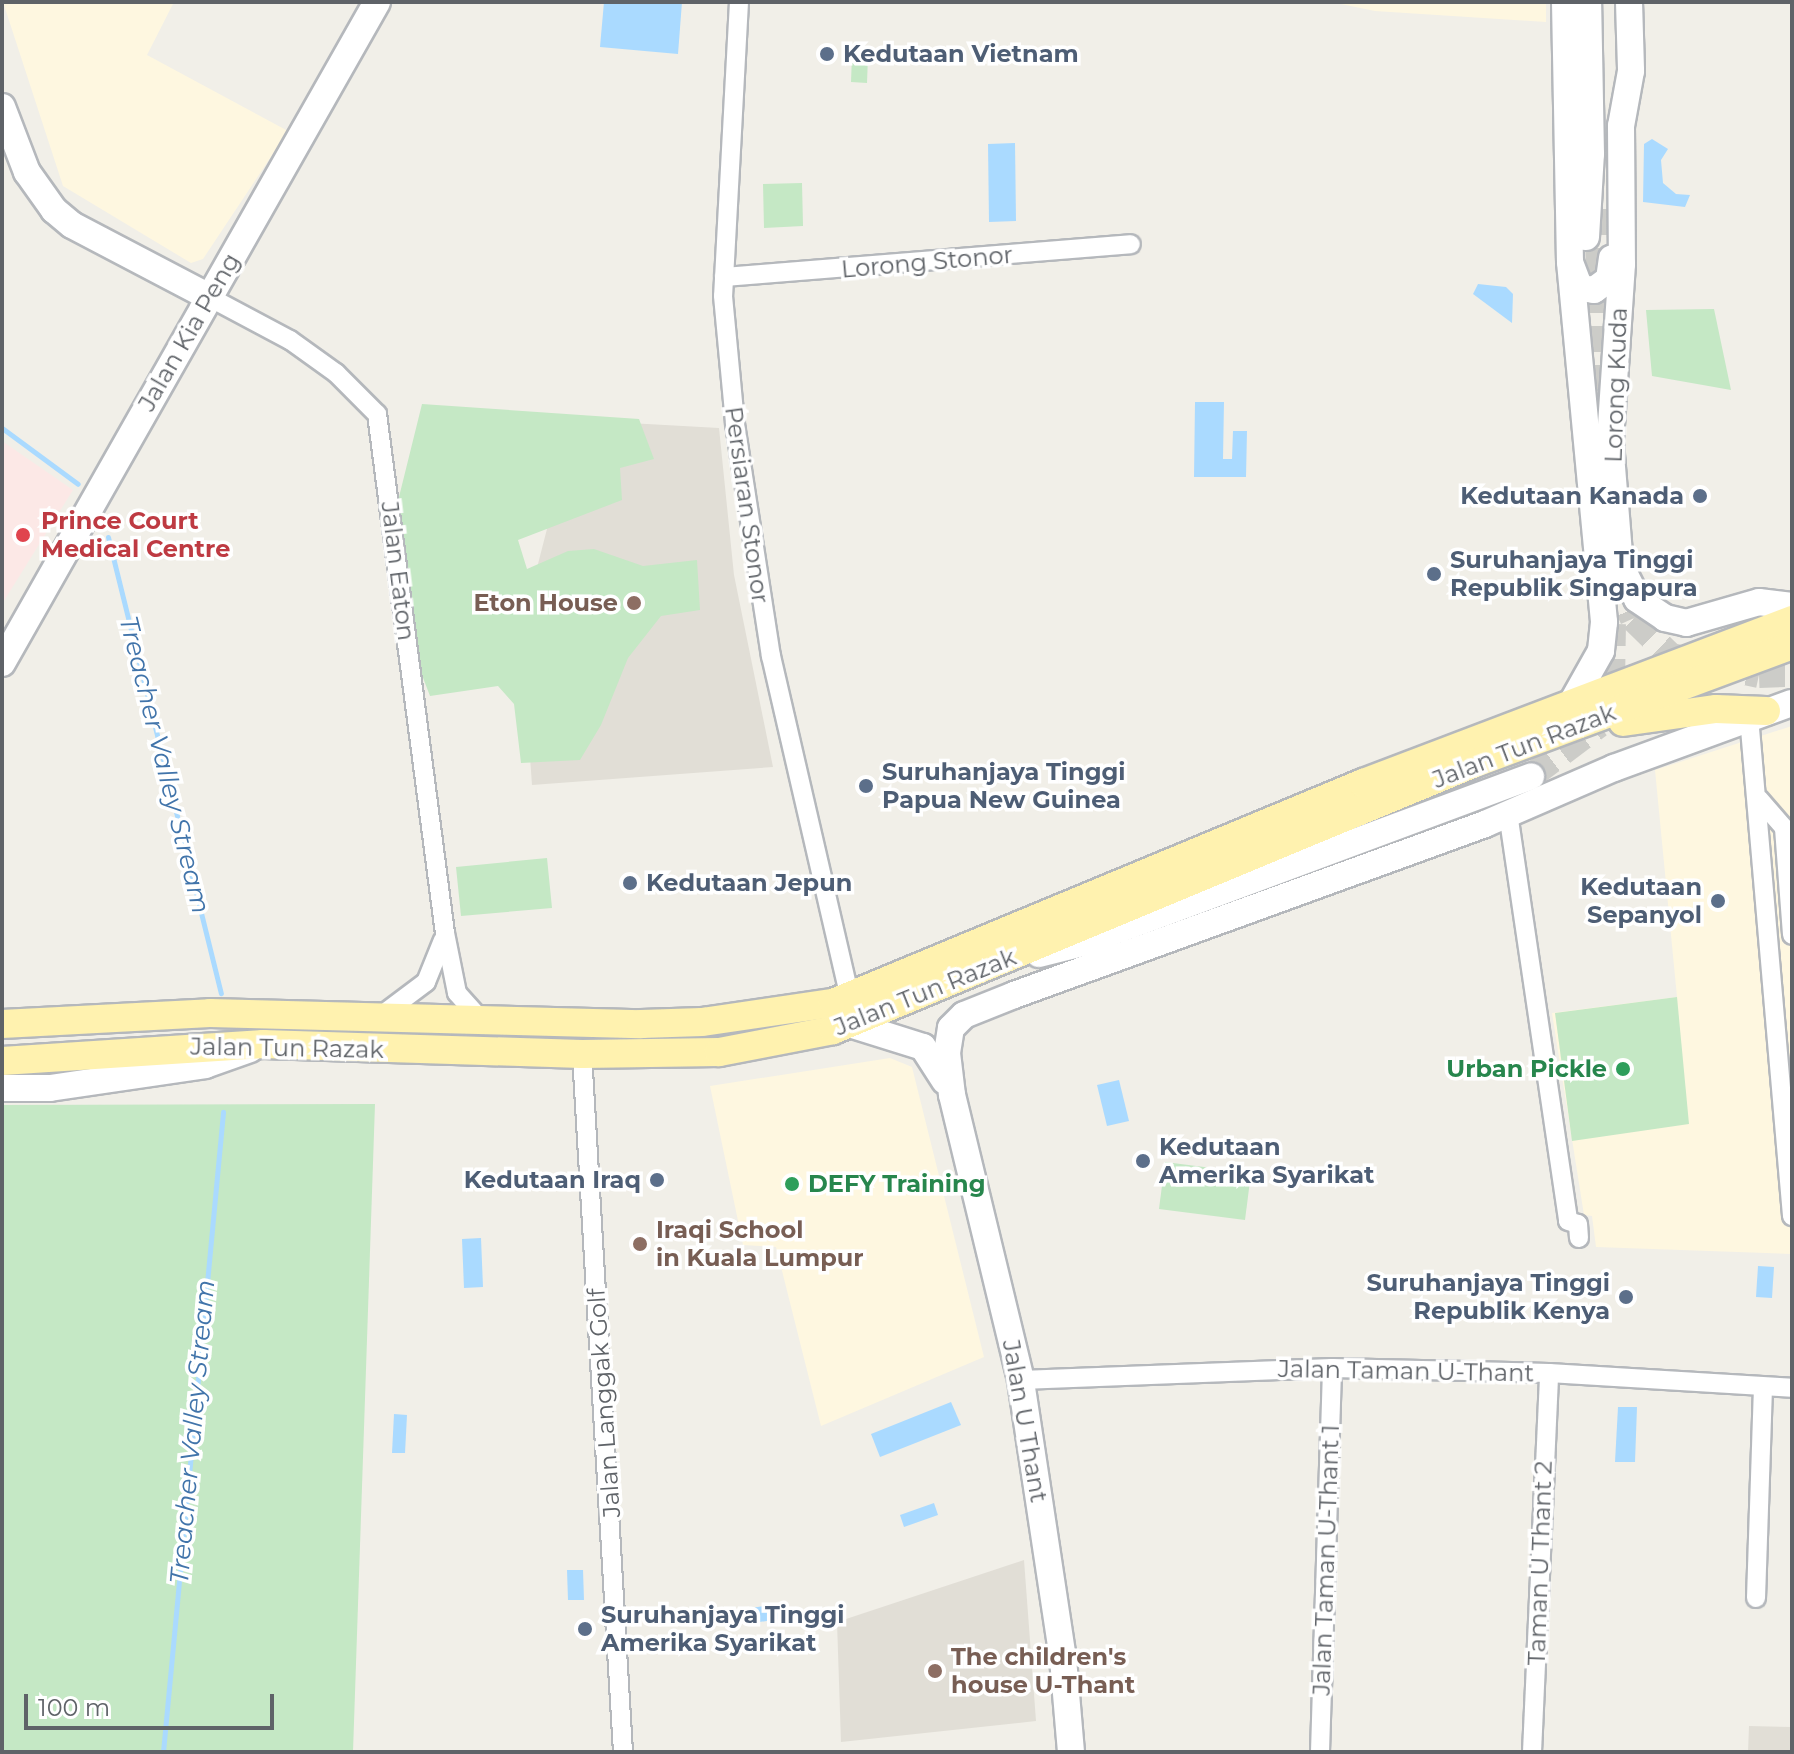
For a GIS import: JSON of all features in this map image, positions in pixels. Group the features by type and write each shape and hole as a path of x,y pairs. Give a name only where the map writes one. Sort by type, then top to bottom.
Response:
{"main road":[{"name":"Jalan Tun Razak","path":"2,1024 176,1013 483,1021 702,1022 852,1012 1574,699 1792,620"},
{"name":"Jalan Tun Razak","path":"2,1061 50,1074 195,1045 263,1044 582,1054 719,1052 993,965 1545,736 1792,645"},
{"path":"1545,736 1669,713 1769,710"},
{"path":"2,1005 176,1013"}],"street":[{"name":"Jalan Kia Peng","path":"2,663 377,2"},
{"name":"Persiaran Stonor","path":"739,2 724,277 735,424 754,571 833,942 852,1012"},
{"name":"Lorong Kuda","path":"1565,2 1570,262 1604,622 1601,651 1574,699"},
{"path":"1586,237 1591,154 1588,2"},
{"path":"1598,152 1604,2"},
{"name":"Lorong Kuda","path":"1629,2 1610,442 1617,544 1627,582 1650,610 1686,623 1759,602 1792,606"},
{"path":"2,107 27,172 54,210 72,225 209,297"},
{"path":"1570,262 1580,288 1603,287 1613,270 1613,248 1621,230"},
{"name":"Lorong Stonor","path":"724,277 1131,244"},
{"name":"Jalan Eaton","path":"209,297 290,340 336,373 377,414 445,933 457,993 483,1021"},
{"path":"1769,710 1759,799 1792,1216"},
{"name":"Jalan Tun Razak","path":"1014,995 1508,813 1769,710"},
{"path":"993,965 1083,943 1531,776"},
{"path":"1759,799 1784,828 1792,935"},
{"path":"1508,813 1568,1221 1578,1224 1579,1238"},
{"name":"Jalan Eaton","path":"378,1018 426,982 445,933"},
{"name":"Jalan U Thant","path":"1014,995 964,1015 951,1028 947,1053 952,1095 1021,1380 1063,1659 1071,1752"},
{"name":"Jalan U Thant","path":"852,1012 923,1047 952,1095"},
{"name":"Jalan Langgak Golf","path":"582,1054 623,1752"},
{"path":"2,1076 50,1074"},
{"path":"2,1088 50,1074"},
{"name":"Jalan Taman U-Thant","path":"1021,1380 1332,1368 1549,1373 1792,1388"},
{"name":"Jalan Taman U-Thant 1","path":"1320,1752 1332,1368"},
{"name":"Taman U Thant 2","path":"1532,1752 1549,1373"},
{"path":"1756,1598 1763,1387"}],"shaded area":[{"path":"3,2 174,2 147,55 288,131 203,259 191,263 63,186"},
{"path":"1331,2 1546,2 1546,22 1375,11"},
{"name":"Eton House","path":"575,420 719,428 734,575 773,767 532,785 521,630"},
{"name":"Prince Court Medical Centre","path":"2,441 73,490 2,604"},
{"path":"1792,726 1792,1254 1596,1247 1592,1216 1584,1215 1552,1013 1677,997 1655,770"},
{"path":"890,1058 912,1067 984,1357 821,1426 776,1247 743,1245 710,1086"},
{"name":"The children's house U-Thant","path":"1024,1560 1036,1721 841,1742 837,1622"},
{"path":"1749,1726 1792,1727 1792,1752 1748,1752"}],"green space":[{"path":"852,55 868,56 867,83 851,82"},
{"path":"802,183 803,226 764,228 763,184"},
{"path":"1714,309 1731,390 1652,376 1646,310"},
{"path":"422,404 639,419 654,459 620,468 622,500 518,540 527,569 568,551 594,549 643,566 697,560 700,610 661,616 628,658 601,725 580,760 521,763 514,704 498,686 430,696 417,662 398,501"},
{"path":"547,858 552,908 461,916 456,867"},
{"name":"Urban Pickle","path":"1677,997 1689,1124 1572,1141 1555,1013"},
{"path":"375,1104 353,1752 2,1752 2,1105"},
{"path":"1165,1162 1251,1173 1245,1220 1159,1209"}],"water":[{"path":"604,2 682,2 678,54 600,47"},
{"path":"1652,139 1668,149 1661,160 1663,183 1676,194 1690,195 1685,207 1643,202 1644,144"},
{"path":"1015,143 1016,221 989,222 988,144"},
{"path":"1478,284 1506,287 1513,294 1512,323 1473,294"},
{"path":"1195,402 1224,402 1223,459 1232,459 1233,431 1247,431 1246,477 1194,477"},
{"path":"1119,1080 1129,1121 1107,1126 1097,1085"},
{"path":"481,1238 483,1287 464,1288 462,1239"},
{"path":"1758,1266 1774,1267 1772,1298 1756,1297"},
{"path":"951,1402 961,1425 880,1457 871,1434"},
{"path":"1618,1407 1637,1407 1635,1462 1615,1462"},
{"path":"394,1414 407,1415 405,1453 392,1453"},
{"path":"934,1503 938,1515 904,1527 900,1515"},
{"path":"567,1570 583,1570 584,1600 568,1600"},
{"path":"782,1603 785,1618 747,1624 745,1609"}],"waterway":[{"name":"Treacher Valley Stream","path":"2,428 78,484"},
{"name":"Treacher Valley Stream","path":"108,537 221,993"},
{"name":"Treacher Valley Stream","path":"163,1752 223,1112"}],"tunnel":[{"path":"1598,209 1600,445"},
{"path":"1613,575 1633,619 1671,656 1759,675 1792,674"},
{"path":"1531,776 1599,725 1612,685 1613,624"}],"place":[{"name":"Kedutaan Vietnam","path":"827,54"},
{"name":"Kedutaan Kanada","path":"1700,496"},
{"name":"Prince Court Medical Centre","path":"23,535"},
{"name":"Suruhanjaya Tinggi Republik Singapura","path":"1434,574"},
{"name":"Eton House","path":"634,603"},
{"name":"Suruhanjaya Tinggi Papua New Guinea","path":"866,786"},
{"name":"Kedutaan Jepun","path":"630,883"},
{"name":"Kedutaan Sepanyol","path":"1718,901"},
{"name":"Urban Pickle","path":"1623,1069"},
{"name":"Kedutaan Amerika Syarikat","path":"1143,1161"},
{"name":"Kedutaan Iraq","path":"657,1180"},
{"name":"DEFY Training","path":"792,1184"},
{"name":"Iraqi School in Kuala Lumpur","path":"640,1244"},
{"name":"Suruhanjaya Tinggi Republik Kenya","path":"1626,1297"},
{"name":"Suruhanjaya Tinggi Amerika Syarikat","path":"585,1629"},
{"name":"The children's house U-Thant","path":"935,1671"}]}
